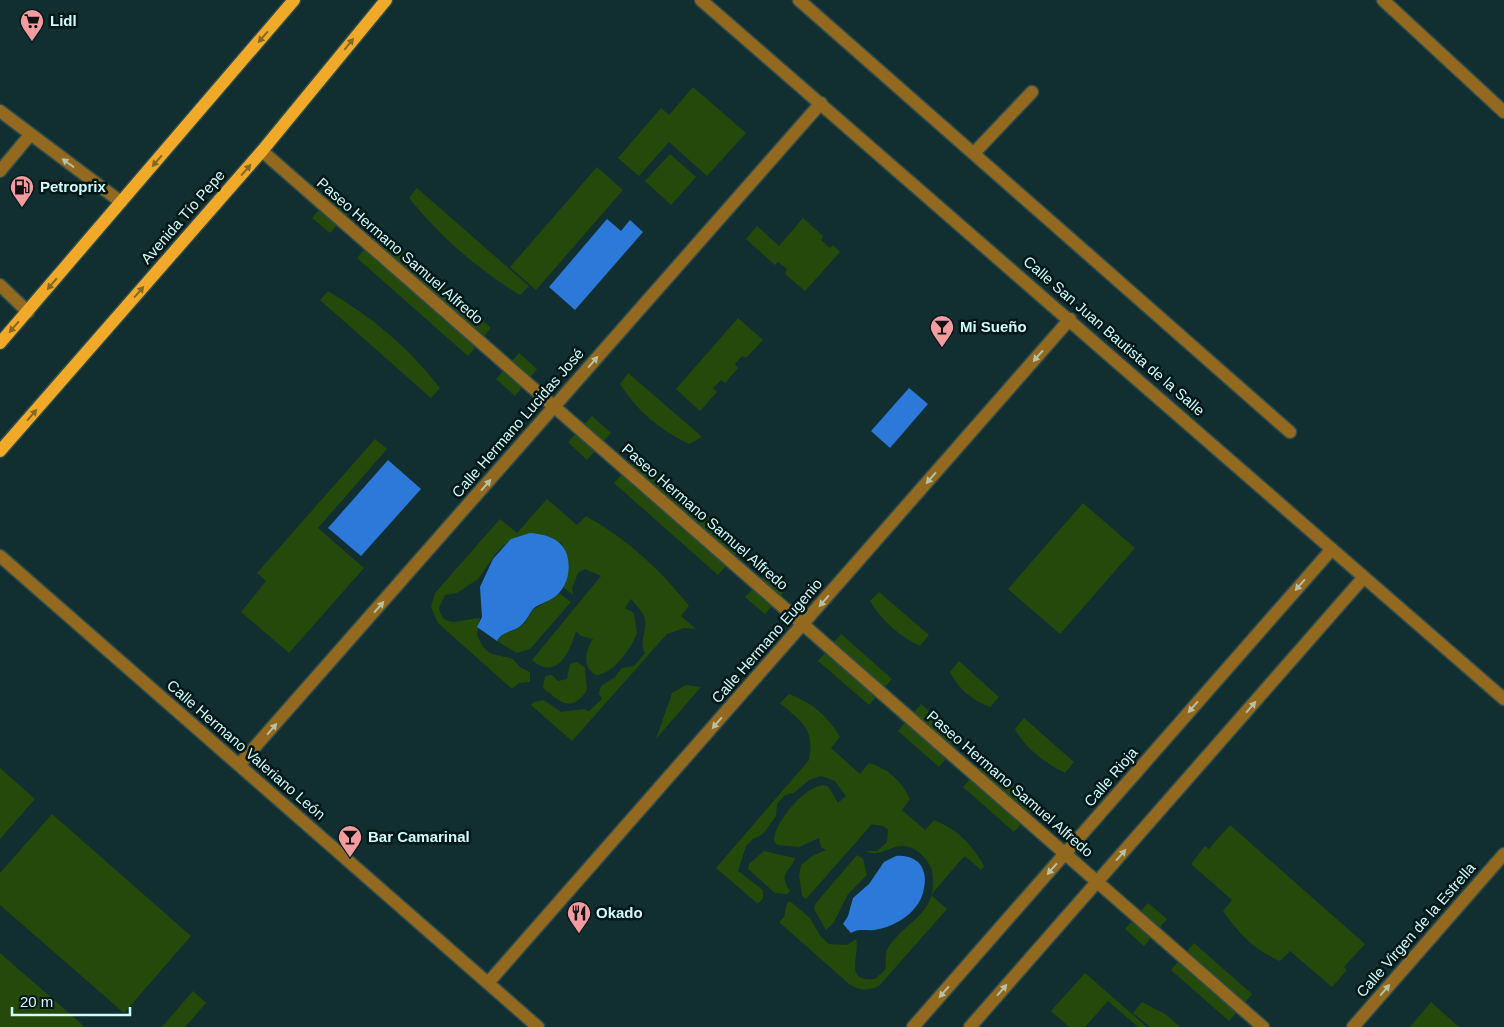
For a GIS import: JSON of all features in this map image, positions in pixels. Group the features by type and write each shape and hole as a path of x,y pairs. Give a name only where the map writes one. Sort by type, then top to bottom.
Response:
{"main road":[{"path":"0,343 294,0"},
{"name":"Avenida Tío Pepe","path":"0,451 262,151 386,0"}],"street":[{"name":"Calle San Juan Bautista de la Salle","path":"701,0 1070,319 1504,699"},
{"path":"799,0 1290,432"},
{"path":"1383,0 1504,112"},
{"path":"974,153 1032,92"},
{"name":"Calle Hermano Lucidas José","path":"239,765 821,103"},
{"path":"0,111 121,202"},
{"path":"0,171 30,135"},
{"name":"Paseo Hermano Samuel Alfredo","path":"262,151 1263,1027"},
{"path":"0,286 28,312"},
{"name":"Calle Hermano Eugenio","path":"488,983 1070,319"},
{"name":"Calle Rioja","path":"913,1027 1332,548"},
{"name":"Calle Hermano Valeriano León","path":"0,556 538,1027"},
{"path":"970,1027 1364,577"},
{"name":"Calle Virgen de la Estrella","path":"1353,1027 1504,854"}],"green space":[{"path":"693,87 746,133 707,176 669,142 639,176 618,158 661,108 669,115"},
{"path":"670,154 696,177 671,205 645,181"},
{"path":"597,167 623,190 536,290 510,267"},
{"path":"417,188 529,286 520,295 460,251 409,198"},
{"path":"334,191 353,207 330,233 312,218"},
{"path":"803,218 823,236 821,240 830,248 833,245 840,252 805,291 785,274 787,269 778,262 775,265 746,239 757,226 779,246"},
{"path":"380,231 491,328 468,356 357,258"},
{"path":"328,291 375,323 416,360 440,388 431,398 320,300"},
{"path":"738,318 763,340 746,358 742,356 735,364 738,368 725,383 721,380 713,388 717,392 700,411 676,389"},
{"path":"519,353 537,369 515,396 496,379"},
{"path":"628,373 702,437 689,444 668,433 650,419 634,403 620,384"},
{"path":"592,416 611,433 587,460 568,442"},
{"path":"375,439 387,449 318,528 364,568 289,653 241,612 266,581 257,573"},
{"path":"638,456 743,547 718,575 614,483"},
{"path":"547,499 577,525 586,516 642,556 689,606 681,616 696,629 684,628 667,634 572,741 531,705 534,702 544,700 561,712 583,709 589,711 602,699 599,694 601,686 615,677 622,668 634,666 645,653 643,644 645,621 643,614 631,599 625,608 634,613 637,633 621,659 609,670 596,675 592,672 586,658 588,648 593,639 581,636 576,631 566,655 561,661 549,668 541,666 532,660 601,576 585,569 578,573 572,588 573,595 563,587 569,565 561,543 546,536 511,539 497,552 478,579 457,593 445,595 439,608 441,615 450,621 480,618 477,634 487,651 513,659 521,668 530,672 530,682 519,683 512,689 438,623 431,607 435,593 500,519 517,533"},
{"path":"1083,503 1135,548 1060,634 1008,589"},
{"path":"769,571 788,587 765,614 745,597"},
{"path":"879,592 929,635 920,646 892,627 875,609 870,601"},
{"path":"559,593 571,602 530,649 517,653 497,641 504,633 513,631 525,623 533,610"},
{"path":"841,634 892,679 869,705 818,661"},
{"path":"959,661 999,697 990,707 971,697 954,678 950,672"},
{"path":"577,662 585,668 587,690 580,699 572,703 563,702 543,688 545,676 552,675 558,681 567,679 570,664"},
{"path":"686,685 701,687 656,739 672,693"},
{"path":"789,694 805,701 824,716 840,737 831,748 860,774 869,763 894,776 910,799 902,810 925,830 934,820 950,828 963,838 984,866 981,870 965,856 932,894 933,880 931,869 925,859 915,850 903,846 877,853 865,851 877,851 887,842 888,830 872,824 806,899 802,896 799,875 801,865 814,855 826,850 821,847 819,838 799,847 777,845 774,840 780,823 786,814 794,804 812,789 828,786 838,803 846,796 835,781 821,776 809,780 794,793 785,795 777,804 776,816 763,834 753,839 746,846 738,871 763,890 763,898 758,904 716,868 809,760 810,741 805,727 780,703"},
{"path":"921,704 962,740 939,767 898,731"},
{"path":"1024,718 1074,762 1065,773 1037,755 1025,743 1015,729"},
{"path":"986,761 1037,806 1014,832 963,787"},
{"path":"0,768 35,799 0,839"},
{"path":"52,814 191,936 124,1013 0,905 0,873"},
{"path":"1230,825 1365,944 1344,967 1347,970 1332,987 1290,951 1280,961 1262,952 1248,941 1223,911 1232,900 1191,864 1205,846 1209,849"},
{"path":"764,851 795,858 785,876 786,885 790,891 787,894 775,893 748,869 749,864"},
{"path":"857,855 863,859 867,875 848,894 834,922 826,930 814,909 815,904"},
{"path":"931,895 947,909 879,986 871,989 860,989 849,984 779,922 784,917 787,903 790,901 810,918 821,937 829,944 847,945 856,939 856,972 865,979 875,979 885,970 888,948 901,932 922,912 928,904"},
{"path":"1148,903 1167,919 1144,946 1125,929"},
{"path":"1194,943 1252,994 1229,1021 1171,970"},
{"path":"0,953 85,1027 0,1027"},
{"path":"1085,973 1147,1027 1138,1027 1108,1001 1085,1027 1069,1027 1051,1011"},
{"path":"193,991 206,1003 185,1027 162,1027"},
{"path":"1142,1002 1165,1014 1180,1027 1150,1027 1133,1013"},
{"path":"1431,1002 1459,1027 1410,1027"}],"water":[{"path":"607,219 621,231 630,220 643,232 575,310 549,287"},
{"path":"909,388 928,404 890,448 871,431"},
{"path":"388,460 421,489 361,556 328,528"},
{"path":"530,533 541,534 560,543 568,558 567,577 558,594 535,607 521,625 504,634 497,641 477,627 482,617 480,587 493,559 511,539"},
{"path":"896,856 905,856 913,859 922,868 925,885 918,904 913,911 891,925 874,930 859,930 851,933 843,924 848,916 853,898 869,884 884,862"}],"place":[{"name":"Lidl","path":"32,42"},
{"name":"Petroprix","path":"22,208"},
{"name":"Mi Sueño","path":"942,348"},
{"name":"Bar Camarinal","path":"350,858"},
{"name":"Okado","path":"579,934"}]}
